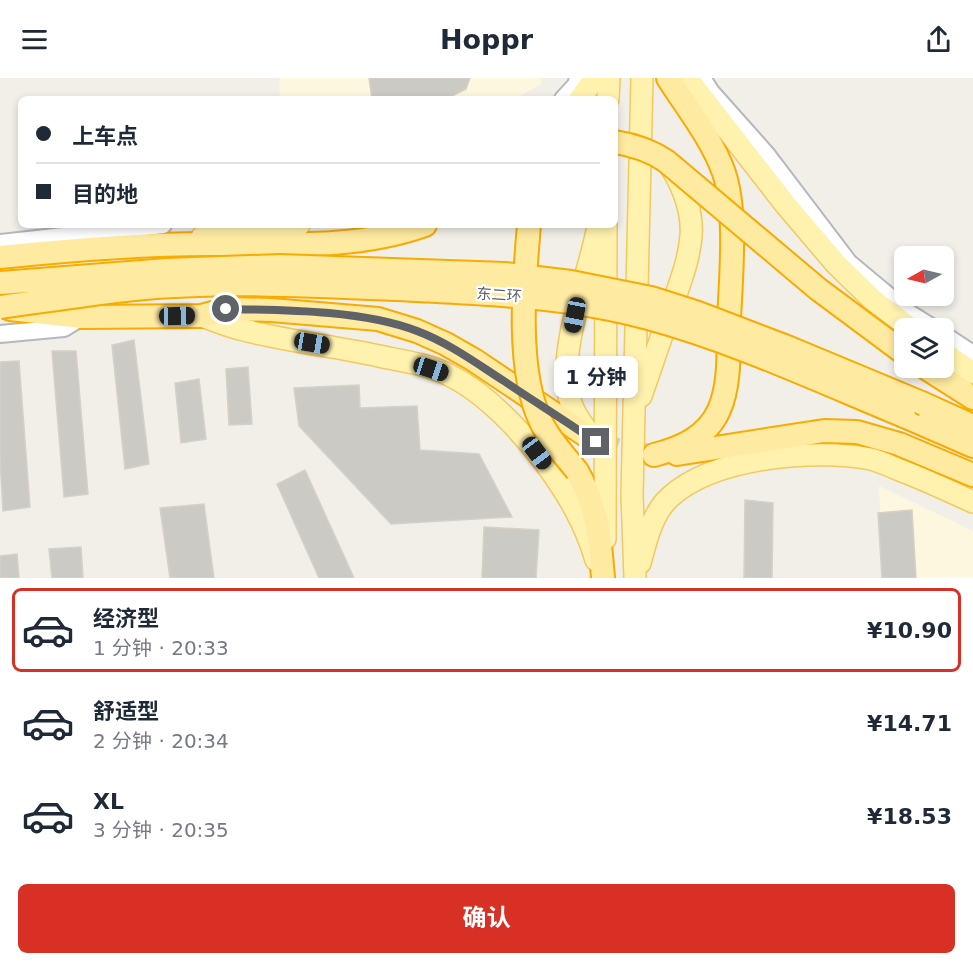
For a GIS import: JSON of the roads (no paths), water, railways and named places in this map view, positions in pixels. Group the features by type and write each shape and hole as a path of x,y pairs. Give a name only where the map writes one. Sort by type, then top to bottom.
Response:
{"highway":[{"path":"669,78 706,138 724,173 729,203 732,255 728,364 726,387 719,410 706,429 689,443 654,455 682,454 824,431 857,432 899,444 973,475"},
{"path":"618,142 631,144 666,160 818,289 894,346"},
{"path":"0,257 147,245 324,245 388,236 415,228"},
{"path":"529,228 525,322 526,368 532,399 542,424 577,471 591,498 597,520 603,578"},
{"name":"东二环","path":"0,284 167,270 280,267 504,274 571,282 651,298 726,323 973,426"},
{"name":"东二环","path":"0,308 135,289 233,285 322,286 474,293 576,302 647,318 738,347 973,446"},
{"path":"0,308 82,317 201,316 226,309 238,309 378,319 417,331 446,344 596,442"},
{"path":"942,378 973,398"}],"main road":[{"path":"609,78 609,96"},
{"path":"635,578 632,495 642,78"},
{"path":"687,78 785,204 836,264 873,300 897,318"},
{"path":"634,416 677,293 691,236 690,214 685,196 677,176 666,160"},
{"path":"147,245 273,228"},
{"path":"596,442 576,414 568,391 568,350 597,228"},
{"path":"603,578 606,228"},
{"path":"201,316 239,329 414,363 448,374 470,388 528,440 570,498 581,519 603,578"},
{"path":"954,360 973,373"},
{"path":"635,578 645,542 668,498 686,485 725,468 813,454 846,455 874,460 973,502"}],"street":[{"path":"702,78 711,92 767,155 849,263 917,318"},
{"path":"567,96 582,84"},
{"path":"0,243 136,228"},
{"path":"0,334 64,328 82,317"},
{"path":"954,342 973,354"}],"tunnel":[{"path":"596,442 625,452 653,455"}]}
